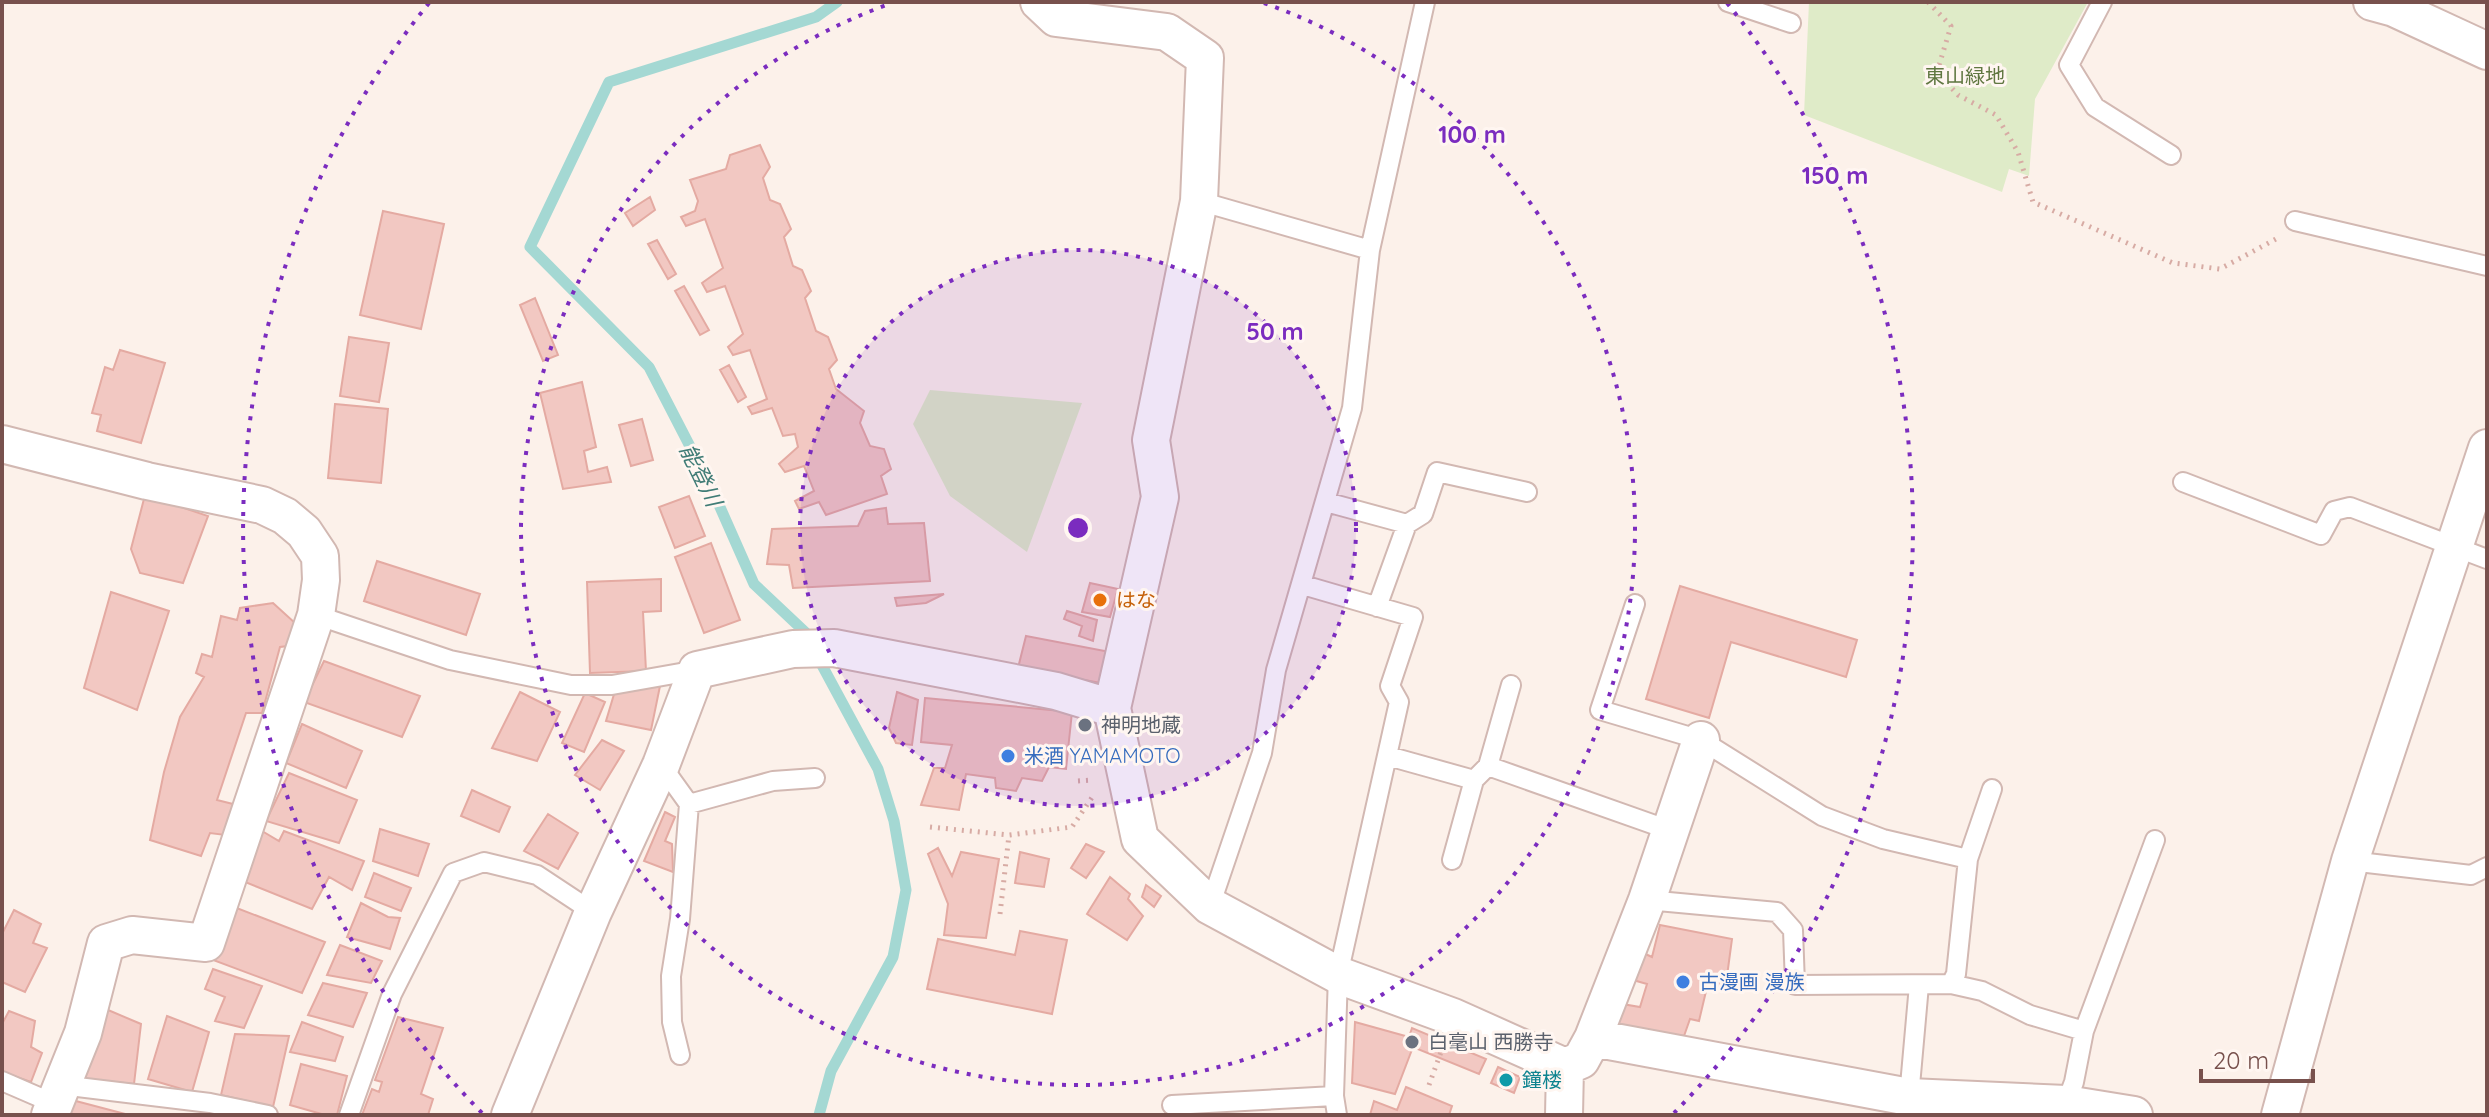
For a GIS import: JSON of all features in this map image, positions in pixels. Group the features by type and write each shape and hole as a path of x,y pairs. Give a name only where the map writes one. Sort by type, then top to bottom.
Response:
{"street":[{"path":"1039,2 1056,18 1167,32 1205,58 1199,201 1151,440 1160,497 1112,708 1140,839 1210,906 1338,975 1453,1017 1565,1067 1581,1060 1593,1038 1647,900 1701,740"},
{"path":"2387,4 2487,51"},
{"path":"2,444 147,481 262,505 285,516 304,532 320,556 321,580 316,615 206,943 132,935 106,943 83,1033 55,1101"},
{"path":"2280,1115 2350,861 2487,448"},
{"path":"510,1115 593,912 661,765 697,670 793,649 834,648 1056,691 1112,708"},
{"path":"1593,1038 1909,1097 2134,1115"},
{"path":"1564,1115 1565,1067"}],"lane":[{"path":"1210,906 1262,753 1276,670 1352,408 1370,250 1425,2"},
{"path":"1728,2 1791,23"},
{"path":"2102,2 2069,65 2095,107 2171,155"},
{"path":"1199,201 1370,250"},
{"path":"2295,221 2487,266"},
{"path":"1377,607 1407,524 1423,514 1437,472 1527,492"},
{"path":"2183,482 2321,535 2334,511 2350,507 2487,559"},
{"path":"1326,502 1407,524"},
{"path":"1303,585 1413,617 1390,686 1399,702 1338,975 1334,1096 1337,1115"},
{"path":"1635,604 1600,710 1701,740 1822,816 1883,839 1968,859"},
{"path":"316,615 450,660 571,685 612,685 697,670"},
{"path":"1452,860 1474,780 1488,766 1511,685"},
{"path":"1388,756 1474,780"},
{"path":"661,765 689,804 680,919 671,976 672,1022 680,1055"},
{"path":"1488,766 1672,831"},
{"path":"689,804 773,781 815,778"},
{"path":"1951,984 1956,974 1968,859 1992,789"},
{"path":"2064,1110 2074,1082 2084,1031 2155,840"},
{"path":"2350,861 2471,875 2487,867"},
{"path":"349,1115 392,994 453,873 484,862 537,875 593,912"},
{"path":"1647,900 1777,912 1793,930 1795,985 1951,984 1982,991 2030,1015 2084,1031"},
{"path":"1909,1097 1919,985"},
{"path":"2,1081 55,1101 210,1103 268,1115"},
{"path":"1172,1105 1334,1096"}],"path":[{"path":"1928,2 1951,26 1937,72 1958,95 1996,115 2018,152 2033,202 2173,263 2220,269 2295,229 2295,221"},
{"path":"930,827 1009,835 1072,827 1097,791"},
{"path":"1000,914 1009,835"}],"green space":[{"name":"東山緑地","path":"1809,2 2088,2 2035,99 2029,176 2009,169 2002,192 1804,115"},
{"path":"930,390 1082,403 1027,552 950,496 913,424"}],"building":[{"path":"760,145 770,167 763,178 770,200 780,204 791,229 784,237 793,266 802,270 811,291 805,298 816,331 828,337 837,360 829,369 836,389 864,411 860,423 870,446 884,449 891,469 881,476 887,494 826,515 819,502 799,509 795,501 814,491 804,466 785,472 779,464 798,447 795,434 783,436 772,408 752,414 748,407 767,399 750,350 733,355 728,347 743,334 725,286 707,292 702,283 723,268 705,219 686,226 681,217 695,211 698,201 690,180 726,169 730,155"},
{"path":"650,197 655,210 633,226 625,213"},
{"path":"383,211 444,224 421,329 360,315"},
{"path":"657,240 676,274 668,279 648,244"},
{"path":"684,286 709,330 700,335 675,291"},
{"path":"535,298 558,355 543,361 520,305"},
{"path":"349,337 389,343 379,402 340,396"},
{"path":"120,350 165,363 141,443 97,431 101,415 92,413 105,367 113,370"},
{"path":"729,365 746,397 738,402 720,370"},
{"path":"582,382 596,447 584,451 588,472 607,467 611,482 563,489 540,393"},
{"path":"335,404 388,409 381,483 328,478"},
{"path":"642,419 653,460 631,466 619,425"},
{"path":"145,495 208,516 183,583 140,573 131,549"},
{"path":"689,496 705,536 675,548 659,507"},
{"path":"886,508 888,524 924,523 930,581 793,588 789,565 767,564 772,529 858,526 865,511"},
{"path":"711,543 740,620 704,633 675,557"},
{"path":"377,561 480,594 466,635 364,601"},
{"path":"661,579 661,611 643,612 646,671 590,673 587,582"},
{"name":"はな","path":"1090,583 1118,589 1110,617 1082,612"},
{"path":"1680,586 1857,640 1846,677 1731,642 1709,718 1646,699"},
{"path":"111,592 169,611 137,710 84,688"},
{"path":"944,594 926,603 897,606 895,598"},
{"path":"273,603 295,623 288,646 280,647 262,713 246,713 217,800 233,804 225,835 210,833 201,856 150,840 164,772 180,717 204,677 196,673 202,654 212,657 221,616 237,620 240,608"},
{"path":"1067,611 1097,620 1093,641 1079,636 1082,626 1064,619"},
{"path":"1026,636 1110,652 1101,683 1018,668"},
{"path":"324,661 420,696 402,737 304,702"},
{"path":"660,686 651,730 606,721 615,691"},
{"path":"520,692 560,712 537,761 492,748"},
{"path":"897,692 918,700 912,745 896,743 889,728"},
{"path":"585,693 605,702 584,752 562,743"},
{"name":"米酒 YAMAMOTO","path":"925,698 1072,712 1066,769 1049,767 1042,781 1022,778 1016,791 996,788 995,778 966,774 959,810 921,805 934,768 945,768 952,745 921,742"},
{"path":"302,724 362,751 346,788 286,763"},
{"path":"602,740 624,751 600,790 575,775"},
{"path":"289,773 357,800 339,843 266,821"},
{"path":"472,790 510,807 499,832 461,816"},
{"path":"665,812 675,817 665,841 672,844 673,872 644,861"},
{"path":"548,814 578,833 558,869 524,851"},
{"path":"380,829 429,844 418,876 373,861"},
{"path":"262,831 279,841 284,831 364,861 352,890 329,877 312,909 245,882"},
{"path":"1086,844 1104,852 1086,878 1071,868"},
{"path":"938,848 952,876 961,852 999,859 986,938 944,935 948,904 928,854"},
{"path":"1020,852 1049,859 1044,887 1015,883"},
{"path":"374,873 411,888 401,911 365,897"},
{"path":"1110,877 1130,894 1128,899 1143,916 1127,940 1087,914"},
{"path":"1146,885 1161,896 1154,907 1142,897"},
{"path":"361,903 388,917 400,918 390,949 347,937"},
{"path":"234,907 325,942 302,993 213,960"},
{"path":"14,910 41,924 33,943 47,948 25,992 2,982 2,934"},
{"name":"古漫画 漫族","path":"1660,925 1732,939 1725,991 1707,987 1699,1021 1690,1019 1684,1036 1617,1028 1622,1004 1640,1007 1647,984 1633,980 1641,952 1652,957"},
{"path":"1020,931 1067,940 1052,1014 927,989 938,939 1015,955"},
{"path":"340,945 382,961 371,983 327,975"},
{"path":"213,969 262,986 244,1028 215,1021 225,997 205,989"},
{"path":"323,983 367,993 353,1027 308,1015"},
{"path":"101,1007 141,1024 134,1084 75,1078"},
{"path":"9,1011 35,1021 31,1047 42,1053 31,1082 2,1072 2,1024"},
{"path":"167,1016 209,1032 192,1092 148,1079"},
{"path":"398,1017 443,1028 421,1094 433,1099 428,1115 362,1115 372,1089 379,1092 382,1082 375,1080"},
{"path":"302,1022 343,1037 335,1061 290,1052"},
{"path":"1355,1022 1409,1037 1412,1028 1486,1059 1479,1074 1413,1047 1395,1094 1352,1083"},
{"path":"235,1034 289,1036 273,1107 221,1095"},
{"path":"301,1064 347,1076 337,1115 325,1115 290,1105"},
{"name":"鐘楼","path":"1498,1067 1520,1077 1514,1093 1491,1083"},
{"path":"1406,1087 1452,1106 1449,1115 1370,1115 1374,1101 1397,1110"},
{"path":"72,1100 129,1115 67,1115"}],"waterway":[{"name":"能登川","path":"809,641 805,632 754,584 712,489 649,367 530,247 609,82 816,17 837,2"},
{"name":"能登川","path":"817,656 878,769 894,821 906,890 893,957 831,1071 819,1115"}],"place":[{"name":"はな","path":"1100,600"},
{"name":"神明地蔵","path":"1085,725"},
{"name":"米酒 YAMAMOTO","path":"1008,756"},
{"name":"古漫画 漫族","path":"1683,982"},
{"name":"白毫山 西勝寺","path":"1412,1042"},
{"name":"鐘楼","path":"1506,1080"}]}
